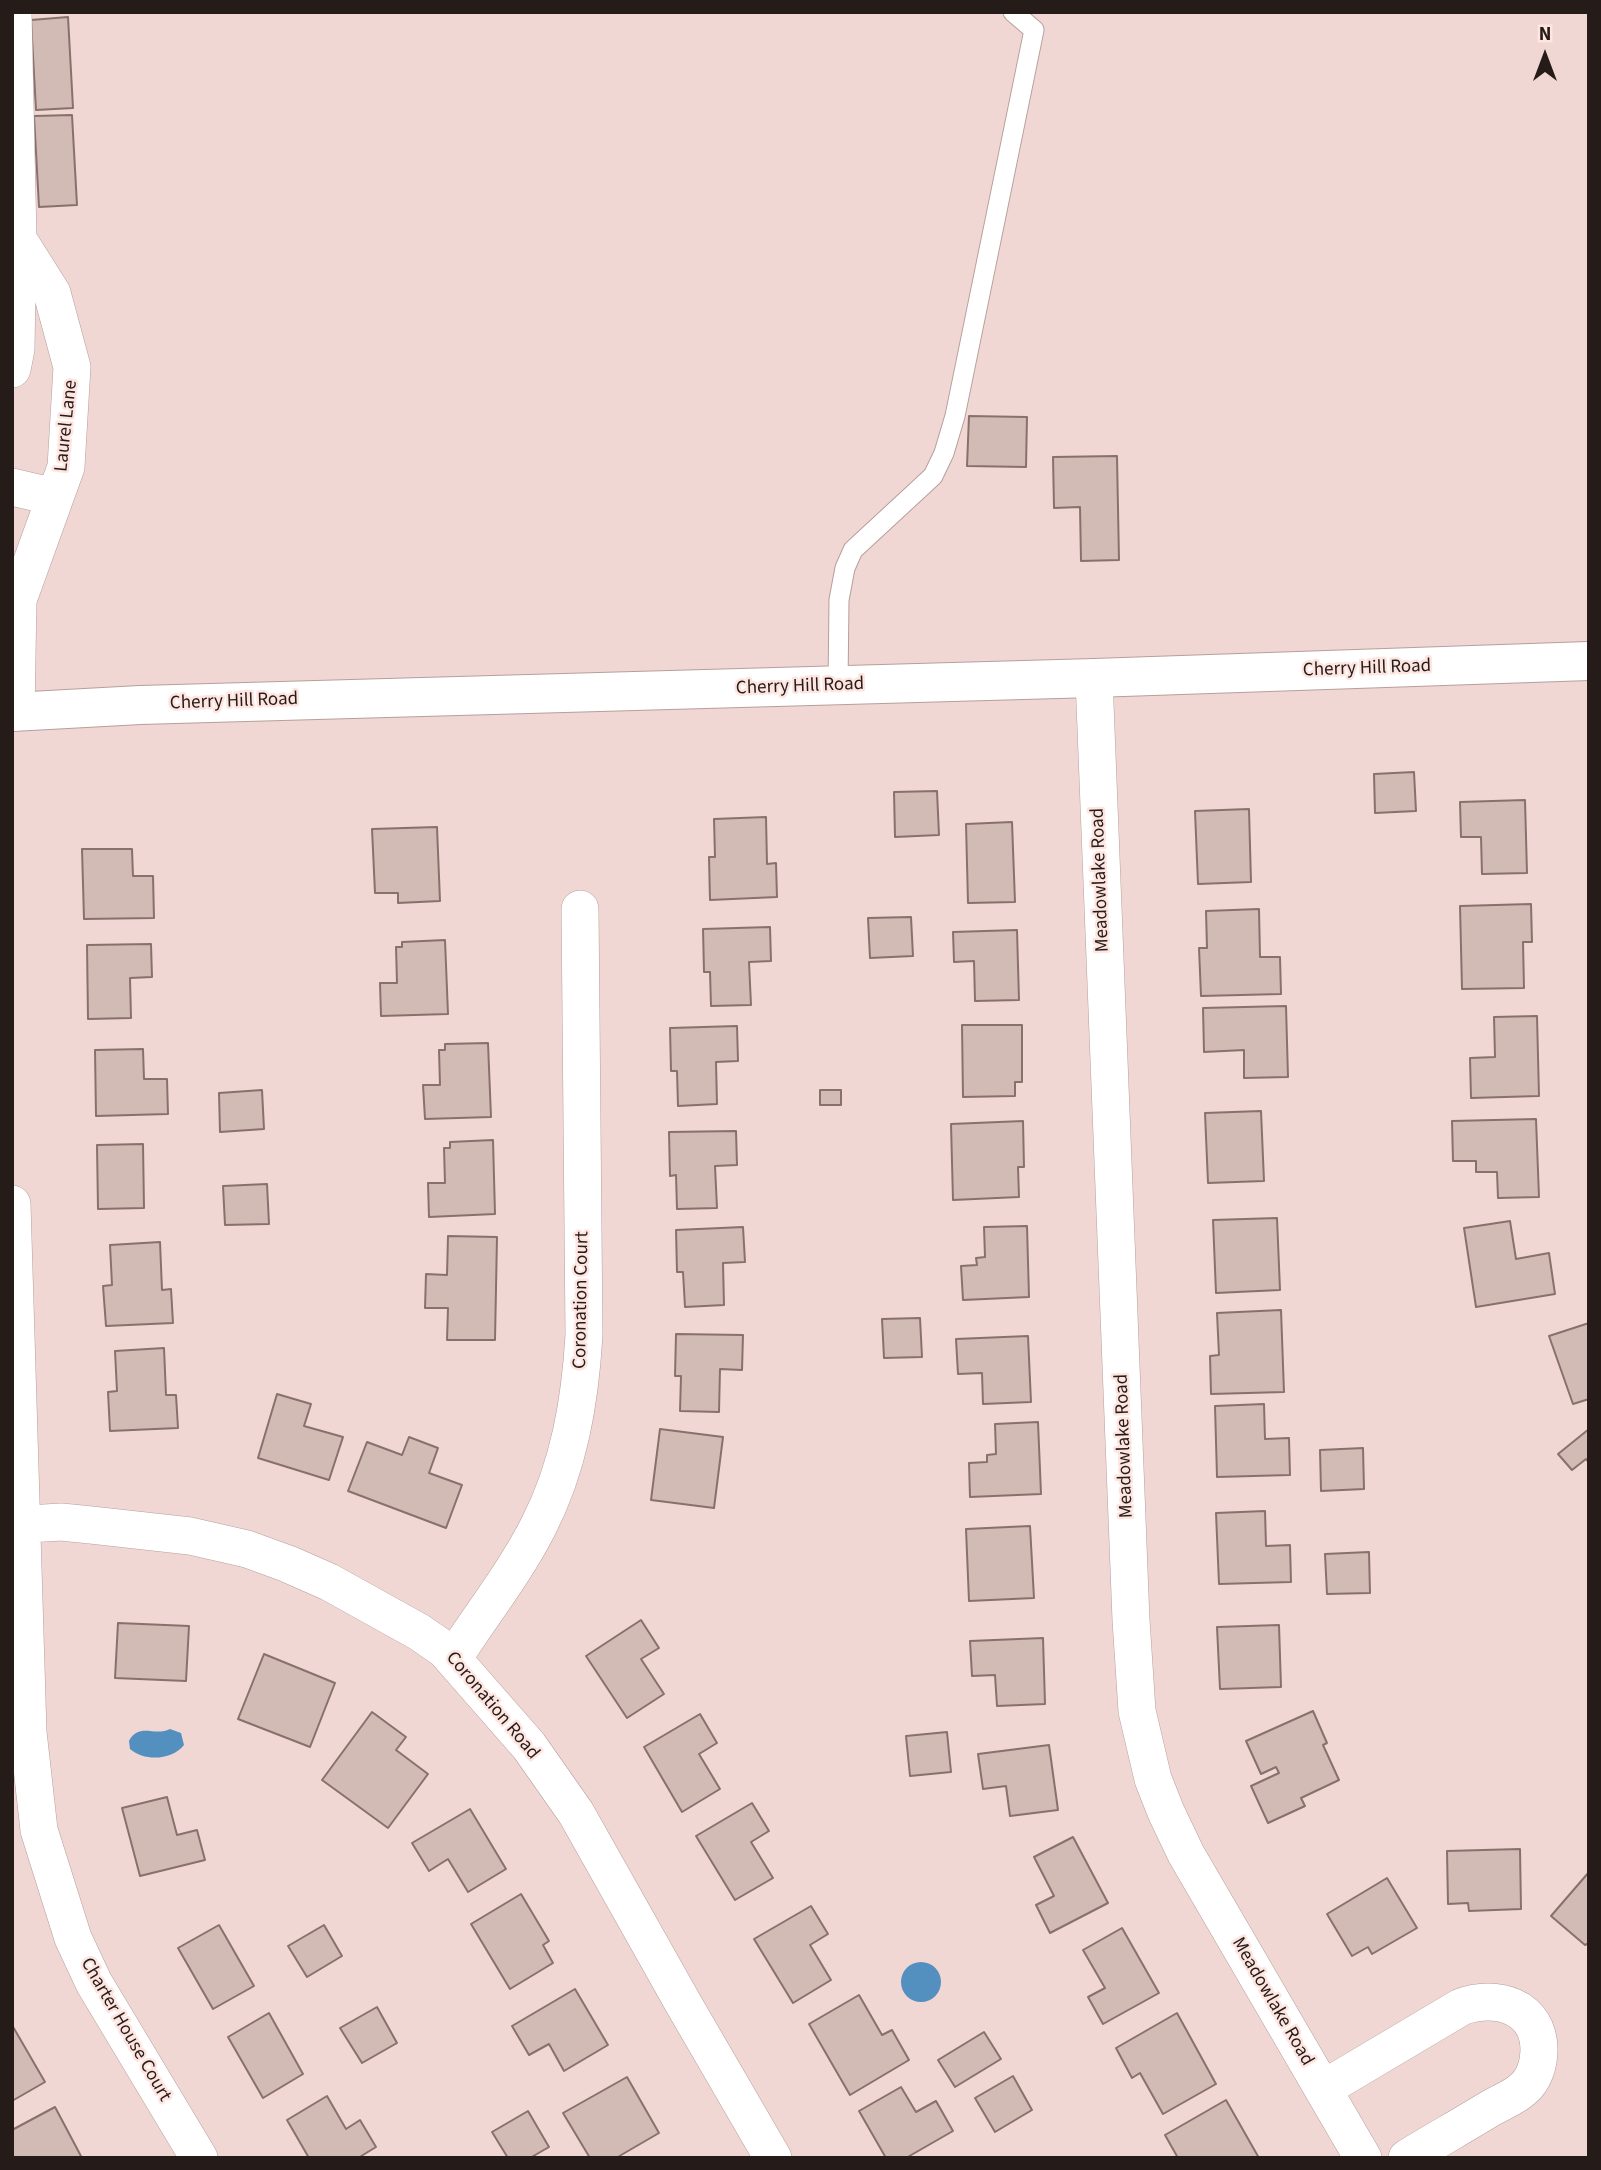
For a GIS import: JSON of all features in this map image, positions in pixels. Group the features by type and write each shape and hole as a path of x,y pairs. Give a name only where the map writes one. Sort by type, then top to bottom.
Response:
{"main road":[{"name":"Cherry Hill Road","path":"14,712 140,705 1589,661"}],"street":[{"path":"12,369 16,349 18,239 13,12"},
{"name":"Laurel Lane","path":"14,712 18,600 66,467 72,367 52,293 18,239"},
{"name":"Laurel Lane","path":"12,487 55,497"},
{"name":"Meadowlake Road","path":"1094,678 1131,1620 1137,1711 1153,1779 1186,1854 1363,2158"},
{"name":"Coronation Court","path":"453,1659 518,1562 538,1526 560,1476 574,1423 584,1335 580,909"},
{"name":"Charter House Court","path":"12,1204 16,1525 28,1732 39,1830 73,1938 94,1983 198,2158"},
{"name":"Coronation Road","path":"16,1525 61,1522 103,1526 190,1536 247,1549 329,1582 446,1650 528,1746 576,1813 774,2158"},
{"path":"1323,2089 1461,2007 1476,2001 1513,2007 1525,2015 1534,2027 1539,2042 1539,2059 1536,2070 1524,2089 1407,2158"}],"lane":[{"path":"838,685 839,600 845,568 853,550 933,476 956,416 1034,30 1013,12"}],"water":[{"path":"170,1729 181,1733 184,1745 173,1754 158,1758 143,1756 130,1749 129,1741 138,1732"},
{"path":"921,1962 929,1963 935,1968 940,1974 940,1990 935,1996 929,2001 921,2002 913,2001 907,1996 902,1990 901,1982 902,1974 907,1968 913,1963"}],"building":[{"path":"68,17 73,108 36,110 31,20"},
{"path":"72,115 77,205 39,207 34,116"},
{"path":"969,416 1027,417 1026,467 967,466"},
{"path":"1117,456 1119,560 1081,561 1080,507 1054,508 1053,457"},
{"path":"1414,772 1416,811 1375,813 1374,774"},
{"path":"937,791 939,835 895,837 894,792"},
{"path":"1525,800 1527,873 1482,874 1481,837 1461,837 1460,802"},
{"path":"1249,809 1251,882 1198,884 1195,811"},
{"path":"766,817 767,864 776,863 777,897 710,900 709,857 715,857 714,819"},
{"path":"1012,822 1015,902 968,903 966,824"},
{"path":"437,827 440,901 398,903 398,893 375,893 372,829"},
{"path":"82,849 132,849 133,876 153,876 154,918 84,919"},
{"path":"1531,904 1532,942 1523,942 1524,988 1462,989 1460,906"},
{"path":"1259,909 1260,957 1280,957 1281,994 1201,996 1199,948 1207,948 1206,911"},
{"path":"911,917 913,956 870,958 868,918"},
{"path":"770,927 771,961 749,962 751,1005 711,1006 710,972 704,972 703,929"},
{"path":"1017,930 1019,1000 975,1001 974,961 954,962 953,932"},
{"path":"445,940 448,1014 381,1016 380,983 397,983 396,947 402,947 402,942"},
{"path":"151,944 152,977 130,978 131,1018 88,1019 87,945"},
{"path":"1286,1006 1288,1077 1244,1078 1244,1050 1204,1052 1203,1008"},
{"path":"1537,1016 1539,1096 1471,1098 1470,1058 1495,1057 1494,1017"},
{"path":"962,1025 1022,1025 1022,1082 1015,1082 1015,1096 963,1097"},
{"path":"737,1026 738,1061 716,1062 717,1104 678,1106 677,1071 671,1071 670,1028"},
{"path":"488,1043 491,1117 425,1119 423,1085 440,1085 439,1050 445,1050 445,1044"},
{"path":"143,1049 144,1079 167,1079 168,1114 96,1116 95,1050"},
{"path":"262,1090 264,1129 220,1132 219,1093"},
{"path":"820,1090 841,1090 841,1105 820,1105"},
{"path":"1261,1111 1264,1181 1208,1183 1205,1113"},
{"path":"1536,1119 1539,1197 1498,1198 1497,1172 1476,1172 1476,1161 1453,1161 1452,1121"},
{"path":"1023,1121 1024,1167 1018,1167 1019,1197 953,1200 951,1124"},
{"path":"736,1131 737,1165 715,1166 717,1208 677,1209 676,1175 670,1176 669,1132"},
{"path":"493,1140 495,1214 429,1217 428,1183 445,1183 444,1148 450,1148 450,1142"},
{"path":"143,1144 144,1208 98,1209 97,1145"},
{"path":"267,1184 269,1224 225,1225 223,1186"},
{"path":"1277,1218 1280,1290 1216,1293 1213,1220"},
{"path":"1510,1221 1516,1259 1549,1253 1555,1294 1476,1307 1464,1228"},
{"path":"1027,1226 1029,1297 963,1300 961,1266 977,1265 976,1258 985,1257 984,1227"},
{"path":"743,1227 745,1262 723,1263 724,1305 685,1307 683,1272 677,1272 676,1230"},
{"path":"448,1236 497,1237 495,1340 447,1340 448,1308 425,1308 426,1274 447,1275"},
{"path":"160,1242 162,1290 171,1289 173,1323 106,1326 103,1286 112,1285 110,1245"},
{"path":"1281,1310 1284,1392 1211,1394 1210,1356 1219,1355 1217,1313"},
{"path":"920,1318 922,1357 884,1358 882,1319"},
{"path":"1589,1323 1589,1399 1573,1404 1549,1336"},
{"path":"676,1334 743,1335 742,1370 720,1369 719,1412 680,1411 681,1376 675,1376"},
{"path":"1028,1336 1031,1402 983,1404 982,1373 958,1374 956,1339"},
{"path":"164,1348 166,1395 176,1395 178,1428 110,1431 108,1392 117,1391 115,1351"},
{"path":"277,1394 311,1404 304,1426 343,1437 329,1480 258,1458"},
{"path":"1264,1404 1265,1439 1289,1438 1290,1475 1217,1477 1215,1406"},
{"path":"1038,1422 1041,1494 970,1497 969,1463 987,1462 987,1455 996,1454 995,1424"},
{"path":"660,1429 723,1437 714,1508 651,1500"},
{"path":"1589,1429 1589,1463 1586,1459 1572,1470 1558,1454"},
{"path":"409,1437 438,1448 429,1473 462,1485 446,1528 348,1491 367,1442 402,1455"},
{"path":"1363,1448 1364,1489 1321,1491 1320,1450"},
{"path":"1265,1511 1266,1546 1290,1545 1291,1582 1219,1584 1216,1513"},
{"path":"1030,1526 1034,1598 969,1601 966,1529"},
{"path":"1369,1552 1370,1593 1327,1594 1325,1554"},
{"path":"641,1620 659,1648 641,1659 664,1694 627,1718 586,1656"},
{"path":"118,1623 189,1626 186,1681 115,1678"},
{"path":"1279,1625 1281,1687 1220,1689 1217,1627"},
{"path":"1043,1638 1045,1704 997,1706 995,1675 972,1676 970,1641"},
{"path":"264,1654 335,1683 310,1747 238,1719"},
{"path":"1313,1711 1327,1743 1323,1745 1339,1780 1301,1798 1305,1806 1268,1823 1251,1786 1279,1773 1276,1767 1261,1774 1246,1741"},
{"path":"372,1712 406,1737 396,1750 428,1774 388,1828 322,1780"},
{"path":"700,1714 717,1743 699,1754 720,1789 682,1812 644,1747"},
{"path":"947,1732 951,1772 910,1776 906,1736"},
{"path":"1049,1745 1058,1810 1010,1816 1006,1786 983,1789 978,1754"},
{"path":"167,1797 177,1835 197,1830 205,1860 140,1876 122,1808"},
{"path":"752,1803 769,1831 751,1842 773,1878 735,1900 696,1836"},
{"path":"470,1809 506,1869 468,1892 448,1859 429,1871 412,1843"},
{"path":"1073,1837 1108,1903 1050,1933 1036,1905 1054,1896 1034,1857"},
{"path":"1520,1849 1521,1909 1469,1911 1468,1903 1448,1904 1447,1851"},
{"path":"1589,1872 1589,1943 1585,1945 1551,1916"},
{"path":"1387,1878 1417,1928 1372,1954 1368,1947 1352,1956 1327,1914"},
{"path":"521,1894 549,1941 543,1945 553,1963 510,1989 471,1924"},
{"path":"811,1906 828,1934 810,1945 831,1980 793,2003 754,1939"},
{"path":"219,1925 254,1986 213,2009 178,1948"},
{"path":"324,1925 342,1956 307,1977 288,1946"},
{"path":"1122,1928 1159,1993 1103,2024 1088,1997 1105,1988 1083,1950"},
{"path":"575,1989 608,2045 564,2071 549,2044 529,2055 512,2026"},
{"path":"859,1995 882,2035 892,2030 909,2060 850,2095 809,2024"},
{"path":"377,2007 397,2043 362,2063 340,2028"},
{"path":"269,2013 303,2074 263,2098 228,2037"},
{"path":"1177,2013 1216,2084 1163,2114 1140,2073 1132,2078 1116,2048"},
{"path":"12,2025 45,2082 12,2101"},
{"path":"984,2032 1001,2059 955,2087 938,2060"},
{"path":"1013,2076 1032,2110 995,2132 975,2098"},
{"path":"627,2077 659,2133 616,2158 590,2158 563,2113"},
{"path":"901,2087 916,2112 936,2101 953,2131 906,2158 886,2158 859,2111"},
{"path":"327,2096 346,2129 360,2120 376,2147 358,2158 309,2158 287,2120"},
{"path":"1226,2100 1259,2158 1178,2158 1165,2135"},
{"path":"55,2107 82,2158 12,2158 12,2130"},
{"path":"528,2111 549,2147 530,2158 508,2158 492,2132"}]}
